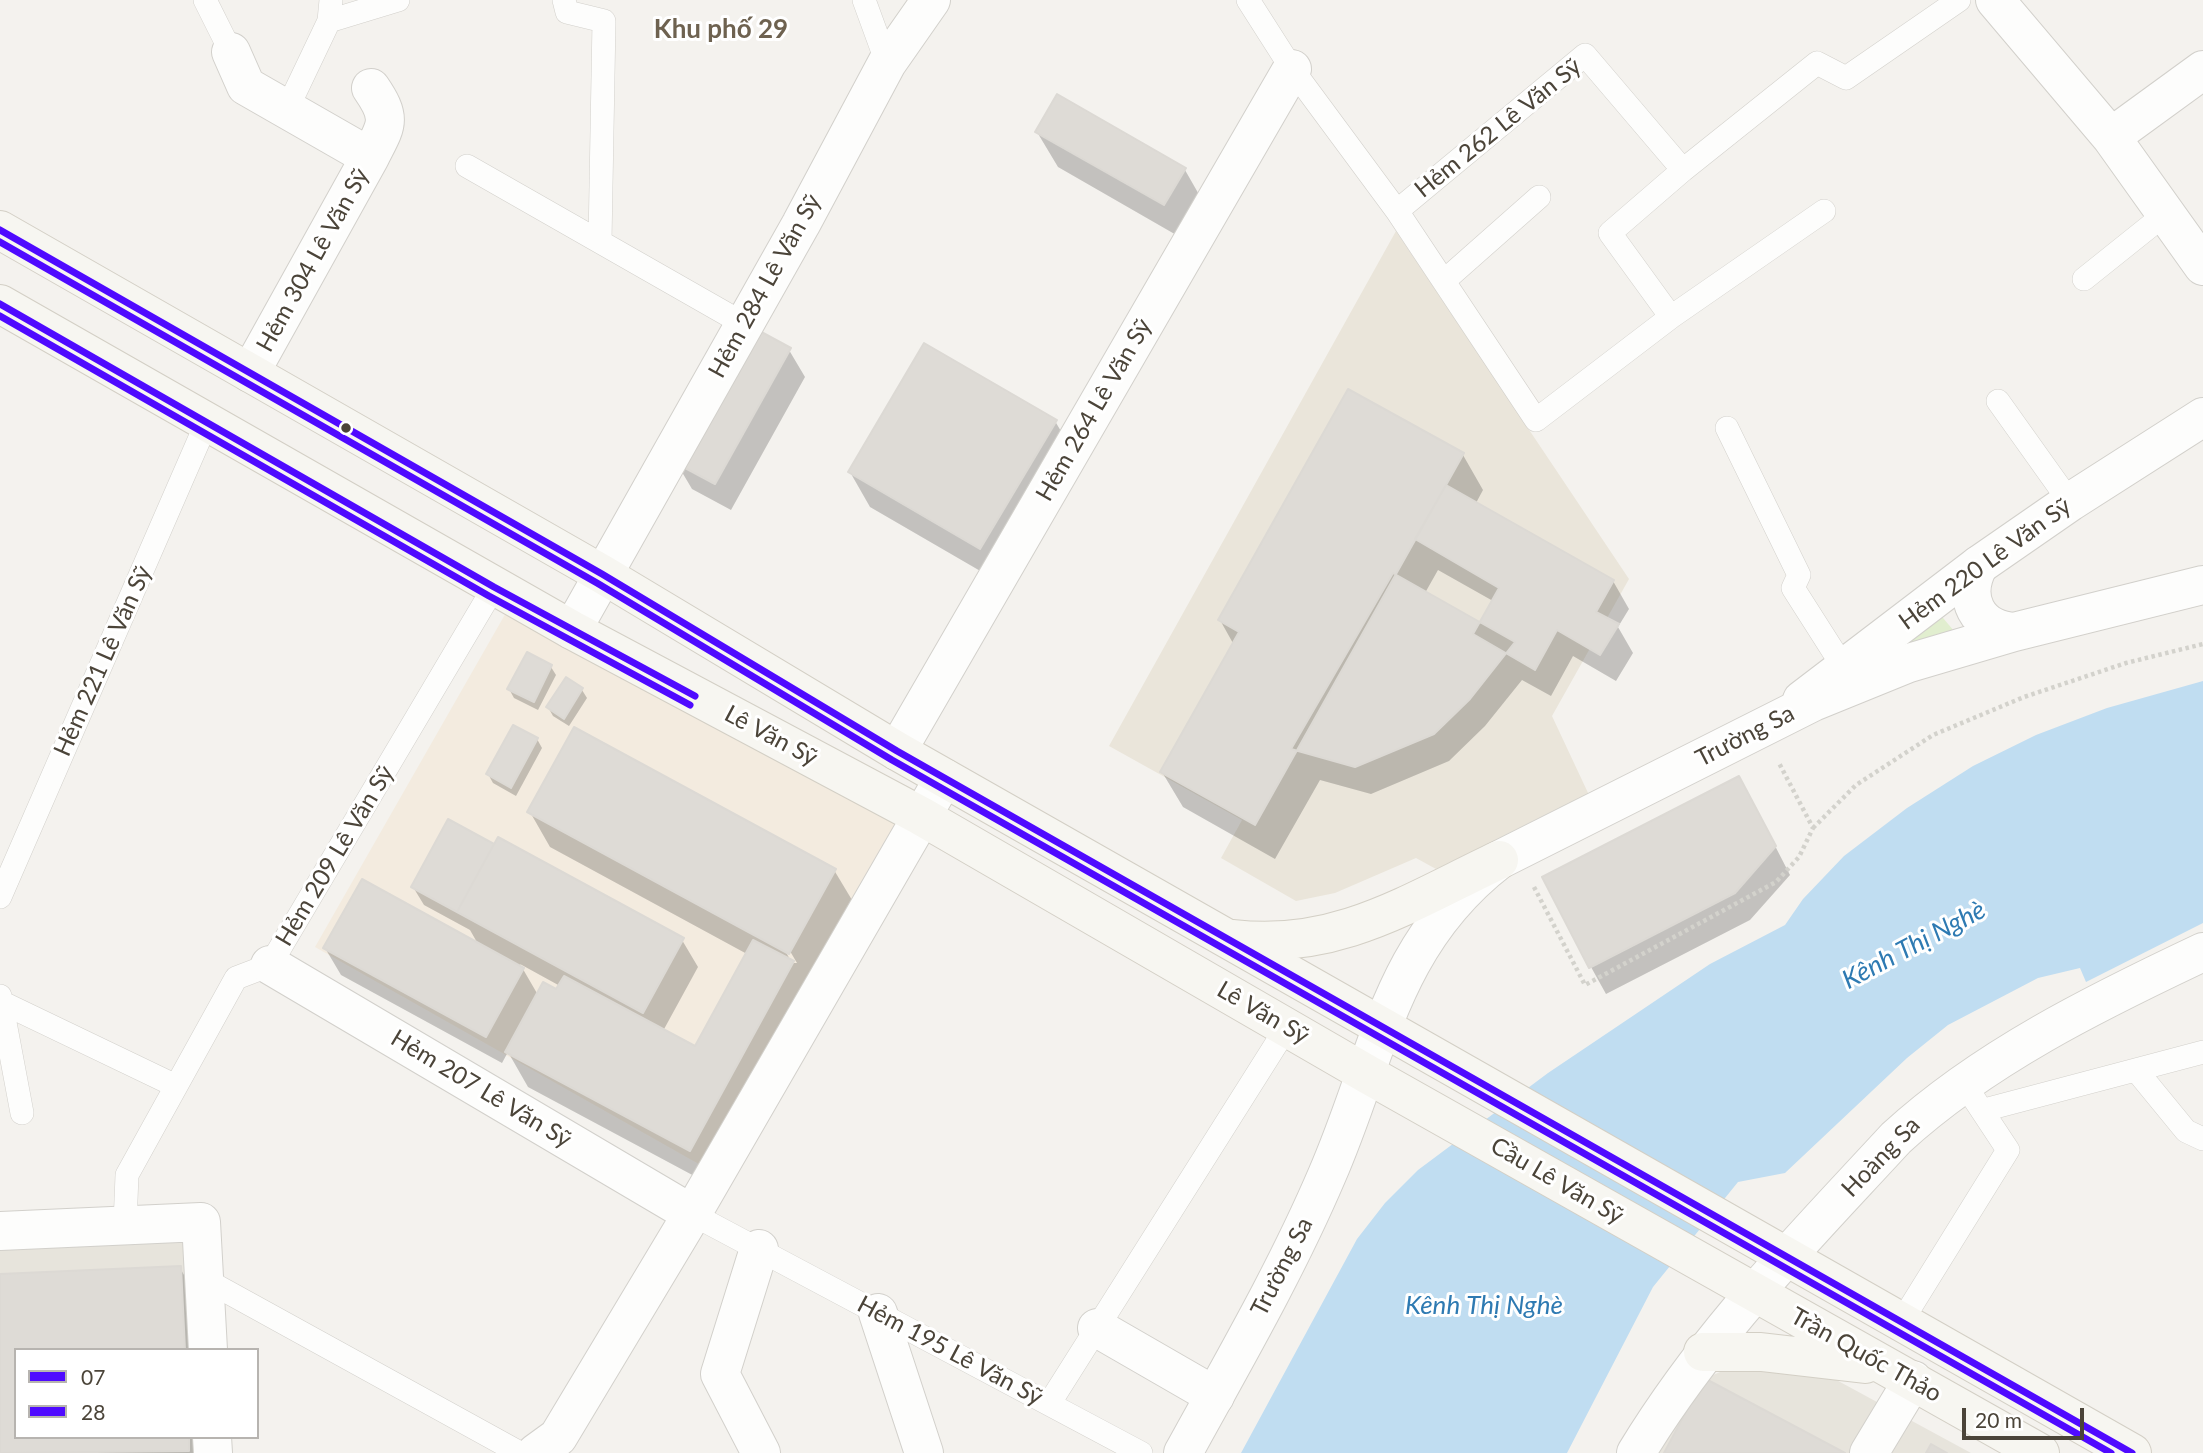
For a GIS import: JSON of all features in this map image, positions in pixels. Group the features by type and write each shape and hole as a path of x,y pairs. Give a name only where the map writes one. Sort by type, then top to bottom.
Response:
{"main road":[{"name":"Lê Văn Sỹ","path":"0,229 602,574 897,751 1447,1065"},
{"name":"Lê Văn Sỹ","path":"0,304 494,587 921,816 1423,1105"},
{"path":"1226,938 1285,941 1333,934 1514,868"},
{"name":"Cầu Lê Văn Sỹ","path":"1447,1065 1723,1223"},
{"name":"Cầu Lê Văn Sỹ","path":"1423,1105 1692,1258"},
{"name":"Trần Quốc Thảo","path":"1723,1223 2132,1453"},
{"name":"Trần Quốc Thảo","path":"1692,1258 2040,1453"},
{"path":"1703,1352 1789,1354 1902,1374"}],"street":[{"name":"Hẻm 284 Lê Văn Sỹ","path":"572,630 887,63 931,0"},
{"path":"1995,0 2111,137 2164,215 2203,266"},
{"name":"Hẻm 304 Lê Văn Sỹ","path":"231,52 246,86 288,107 370,157 250,373"},
{"name":"Hẻm 264 Lê Văn Sỹ","path":"897,751 1292,69"},
{"path":"2111,137 2203,70"},
{"path":"370,157 385,128 386,109 371,88"},
{"name":"Hẻm 220 Lê Văn Sỹ","path":"1773,722 1979,565 2070,502 2203,417"},
{"path":"1979,565 1971,587 1973,609 1989,625 2014,632"},
{"name":"Trường Sa","path":"1183,1453 1301,1231 1327,1175 1407,968 1434,923 1472,880 1514,868 1773,722 1909,663 2014,632 2203,585"},
{"path":"536,1453 558,1437 692,1214 944,778"},
{"name":"Hoàng Sa","path":"1636,1453 1671,1396 1703,1352 1896,1138 1973,1096 2002,1058 2203,952"},
{"name":"Hẻm 207 Lê Văn Sỹ","path":"270,965 692,1214"},
{"path":"0,1231 201,1222 208,1348"},
{"path":"759,1249 720,1374 761,1453"},
{"path":"878,1313 924,1453"},
{"path":"1097,1328 1215,1396"},
{"path":"1869,1453 1902,1374"}],"lane":[{"path":"205,0 231,52"},
{"path":"288,107 330,11 398,0"},
{"path":"564,0 567,12 604,21 600,241"},
{"path":"864,0 887,63"},
{"name":"Hẻm 262 Lê Văn Sỹ","path":"1248,0 1292,69 1397,211 1536,420 1671,317"},
{"path":"1824,211 1671,317 1611,233 1684,170 1817,63 1846,78 1959,0"},
{"name":"Hẻm 262 Lê Văn Sỹ","path":"1397,211 1585,55 1684,170"},
{"path":"467,166 744,324"},
{"path":"1444,281 1539,197"},
{"path":"2084,279 2164,215"},
{"path":"1998,401 2070,502"},
{"name":"Hẻm 221 Lê Văn Sỹ","path":"0,897 206,424"},
{"path":"1727,428 1799,575 1793,588 1844,668"},
{"name":"Hẻm 209 Lê Văn Sỹ","path":"125,1225 127,1175 236,978 270,965 494,587"},
{"path":"1,999 176,1086"},
{"path":"1,999 22,1112"},
{"path":"1049,1405 1287,1027"},
{"path":"1900,1324 2008,1150 1973,1096 2136,1070 2203,1052"},
{"path":"2136,1070 2186,1132 2203,1139"},
{"name":"Hẻm 195 Lê Văn Sỹ","path":"692,1214 1141,1453"},
{"path":"204,1279 520,1453"}],"path":[{"path":"1514,868 1585,985 1776,882 1799,857 1813,828 1856,785 1933,735 2024,697 2126,663 2203,644"},
{"path":"1778,761 1813,828"}],"shaded area":[{"path":"1396,231 1629,579 1552,716 1589,795 1436,869 1416,858 1335,893 1296,901 1221,858 1242,820 1109,746"},
{"path":"511,604 903,826 704,1167 315,947"},
{"path":"189,1234 194,1348 14,1348 14,1439 199,1439 200,1453 0,1453 0,1247"},
{"path":"1732,1367 1818,1370 1971,1453 1651,1453 1687,1386"}],"green space":[{"path":"1938,612 1954,631 1889,656"}],"water":[{"name":"Kênh Thị Nghè","path":"2203,681 2203,923 2086,982 2080,968 2038,978 1948,1025 1907,1058 1785,1173 1738,1182 1653,1287 1567,1453 1241,1453 1357,1239 1385,1203 1418,1170 1548,1073 1710,964 1785,925 1803,899 1844,856 1907,808 1973,766 2036,735 2107,708"}],"building":[{"path":"1057,94 1186,168 1164,205 1035,132"},
{"path":"754,328 791,348 715,484 674,462"},
{"path":"924,343 1057,420 980,549 848,472"},
{"path":"1348,389 1464,453 1255,825 1160,772 1239,632 1218,620"},
{"path":"1446,485 1614,580 1596,612 1619,624 1600,655 1557,630 1535,670 1473,634 1499,588 1415,539"},
{"path":"1393,573 1515,642 1470,699 1434,734 1355,767 1291,749"},
{"path":"527,652 552,665 534,702 507,689"},
{"path":"566,677 583,688 564,719 546,707"},
{"path":"513,725 538,738 511,788 486,774"},
{"path":"574,727 836,869 789,954 527,812"},
{"path":"1739,776 1776,846 1735,893 1589,968 1542,877"},
{"path":"448,819 494,844 457,912 411,887"},
{"path":"498,837 684,938 643,1013 457,912"},
{"path":"362,879 524,968 486,1037 323,948"},
{"path":"753,940 794,961 690,1151 505,1052 543,982 556,989 564,976 695,1046"},
{"path":"181,1266 185,1348 14,1348 14,1439 189,1439 189,1451 0,1453 0,1274"},
{"path":"1704,1378 1845,1453 1664,1453"},
{"path":"1931,1444 1947,1453 1926,1453"}],"transit line":[{"name":"07","path":"0,230 602,574 897,751 2132,1453"},
{"name":"28","path":"0,242 597,583 892,760 2111,1453"},
{"name":"07","path":"0,304 494,587 695,696"},
{"name":"28","path":"0,316 489,596 690,705"}],"district":[{"name":"Khu phố 29","path":"721,30"}]}
